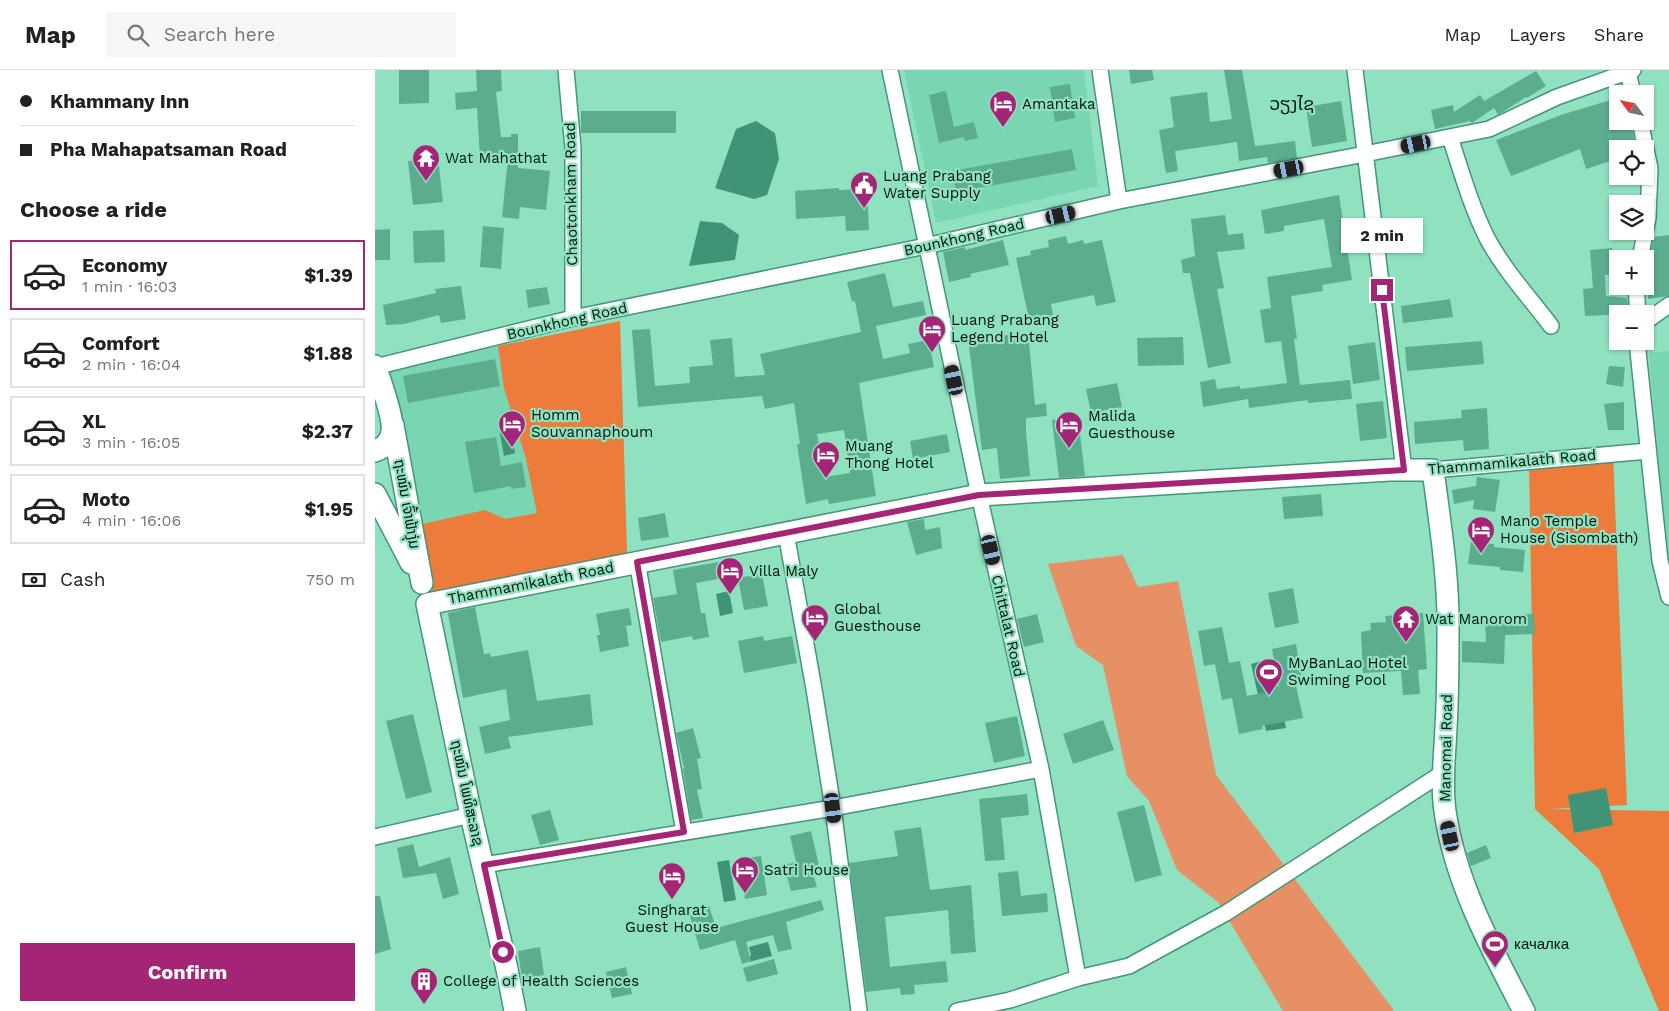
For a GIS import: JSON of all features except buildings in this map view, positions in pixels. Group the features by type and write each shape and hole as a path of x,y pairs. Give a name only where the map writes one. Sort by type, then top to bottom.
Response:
{"street":[{"name":"Chaotonkham Road","path":"566,70 573,148 573,318"},
{"name":"Chittalat Road","path":"890,70 979,495 1041,769 1078,978"},
{"path":"1100,70 1119,201"},
{"path":"1355,70 1404,470"},
{"name":"Bounkhong Road","path":"375,366 573,318 926,246 1119,201 1489,129 1557,97 1631,71"},
{"path":"1631,71 1632,85"},
{"path":"1642,130 1650,168 1648,218 1642,250"},
{"path":"1450,137 1476,213 1488,239 1500,260 1551,326"},
{"path":"1654,316 1669,305"},
{"path":"1638,350 1647,451 1669,596"},
{"name":"ຖະໜົນ ເຈົ້າຟ້າງຸ່ມ","path":"375,366 393,425 421,583 427,604"},
{"name":"ຖະໜົນ ເຈົ້າຟ້າງຸ່ມ","path":"375,451 385,446 390,440 393,425"},
{"name":"Thammamikalath Road","path":"427,604 979,495 1404,470 1433,470 1647,451"},
{"name":"Manomai Road","path":"1433,470 1445,556 1448,629 1444,772 1445,809 1453,849 1465,888 1524,1011"},
{"name":"ຖະໜົນ ເຈົ້າຟ້າງຸ່ມ","path":"375,494 421,583"},
{"path":"786,533 833,808 859,1011"},
{"path":"637,562 684,832"},
{"name":"ຖະໜົນ ໂພທິສະລາຊ","path":"427,604 471,815 484,865 515,1011"},
{"path":"484,865 833,808 1041,769"},
{"path":"957,1011 1012,1005 1078,978 1129,966 1226,913 1444,772"},
{"path":"375,837 471,815"}],"shaded area":[{"name":"Amantaka","path":"904,70 1084,70 1098,186 936,223"},
{"path":"756,121 775,133 779,159 767,195 754,199 715,188 736,129"},
{"path":"700,221 722,223 739,235 735,260 689,266"},
{"name":"Homm Souvannaphoum","path":"620,321 627,553 433,593 383,370"},
{"name":"Homm Souvannaphoum","path":"620,321 627,553 433,593 418,525 485,510 505,519 537,513 526,459 504,388 498,346"},
{"path":"1669,351 1669,554 1666,555 1649,353"},
{"path":"509,420 515,453 504,456 498,423"},
{"path":"1613,454 1627,805 1549,809 1669,811 1669,1011 1659,1011 1599,869 1535,809 1529,461"},
{"path":"1123,555 1138,587 1178,581 1216,775 1393,1011 1283,1011 1218,902 1177,870 1149,801 1127,776 1103,665 1076,646 1048,564"},
{"path":"729,591 733,613 720,616 716,594"},
{"name":"MyBanLao Hotel Swiming Pool","path":"1272,658 1286,728 1266,731 1251,664"},
{"path":"1606,788 1613,825 1574,833 1568,795"},
{"path":"729,860 736,900 724,902 717,862"},
{"path":"768,942 772,956 749,962 748,958 751,956 749,947"}],"place":[{"name":"Amantaka","path":"1003,128"},
{"name":"Wat Mahathat","path":"426,182"},
{"name":"Luang Prabang Water Supply","path":"864,209"},
{"name":"Luang Prabang Legend Hotel","path":"932,353"},
{"name":"Homm Souvannaphoum","path":"512,448"},
{"name":"Malida Guesthouse","path":"1069,449"},
{"name":"Muang Thong Hotel","path":"826,479"},
{"name":"Mano Temple House (Sisombath)","path":"1481,554"},
{"name":"Villa Maly","path":"730,595"},
{"name":"Global Guesthouse","path":"815,642"},
{"name":"Wat Manorom","path":"1406,643"},
{"name":"MyBanLao Hotel Swiming Pool","path":"1269,696"},
{"name":"Satri House","path":"745,894"},
{"name":"Singharat Guest House","path":"672,900"},
{"name":"качалка","path":"1495,968"},
{"name":"College of Health Sciences","path":"424,1005"}],"district":[{"name":"ວຽງໄຊ","path":"1292,103"}],"route":[{"path":"503,952 484,865 684,832 637,562 979,495 1404,470 1382,290"}]}
